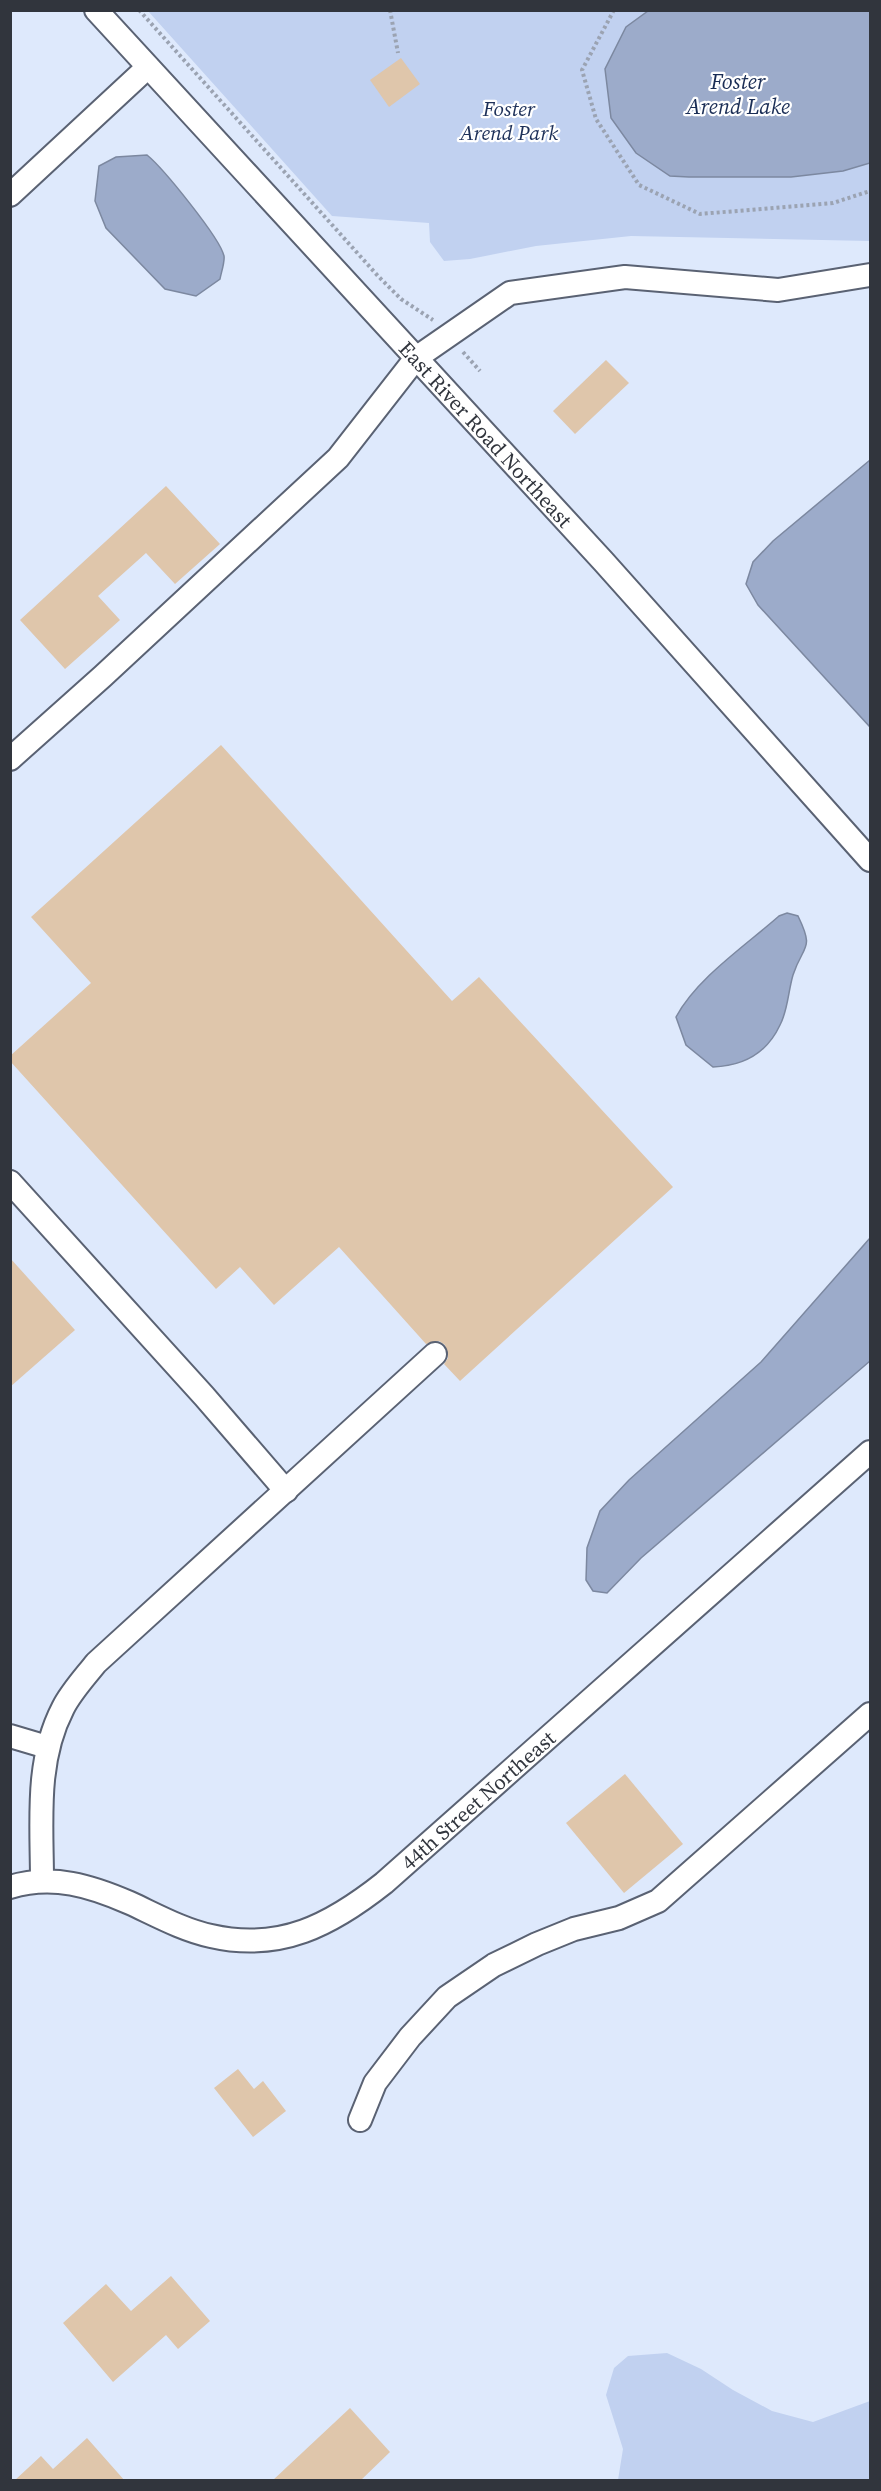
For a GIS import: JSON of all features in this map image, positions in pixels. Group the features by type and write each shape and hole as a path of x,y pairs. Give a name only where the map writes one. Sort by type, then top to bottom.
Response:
{"street":[{"name":"East River Road Northeast","path":"96,10 603,561 870,860"},
{"path":"10,195 148,67"},
{"path":"10,759 112,668 338,458 416,358 510,293 625,277 778,290 870,275"},
{"path":"10,1182 204,1396 286,1491"},
{"path":"42,1881 42,1780 47,1747 63,1707 96,1663 435,1354"},
{"name":"44th Street Northeast","path":"10,1887 42,1881 65,1881 90,1886 184,1927 210,1936 238,1940 274,1939 305,1932 330,1922 384,1883 870,1452"},
{"path":"360,2120 375,2083 410,2037 447,1997 494,1965 537,1944 574,1929 619,1918 658,1901 870,1714"},
{"path":"10,1736 47,1747"}],"path":[{"path":"139,10 378,276 400,299 429,316 480,371"},
{"path":"390,10 398,53"},
{"path":"614,10 582,70 597,118 639,185 700,213 832,203 870,191"}],"green space":[{"name":"Foster Arend Park","path":"148,11 870,11 870,241 631,236 536,246 470,259 444,261 430,242 429,223 332,216"},
{"path":"667,2353 701,2369 772,2411 813,2422 870,2401 870,2480 618,2480 623,2449 606,2395 614,2368 628,2356"}],"water":[{"name":"Foster Arend Lake","path":"648,11 870,11 870,163 843,171 791,177 689,177 670,176 636,153 611,118 605,69 626,27"},
{"path":"147,155 213,234 224,256 220,279 196,296 165,289 106,228 95,201 99,166 116,157"},
{"path":"870,460 870,727 758,605 746,584 753,562 773,541"},
{"path":"787,913 798,916 807,942 793,975 783,1019 775,1035 753,1056 734,1064 713,1067 686,1045 676,1017 696,989 709,976 779,916"},
{"path":"870,1238 870,1361 641,1558 607,1593 593,1591 586,1580 587,1548 600,1511 629,1480 761,1362"}],"building":[{"path":"401,58 420,84 389,107 370,80"},
{"path":"606,360 629,383 575,434 553,411"},
{"path":"166,486 220,544 175,584 146,553 98,596 120,620 65,669 20,620"},
{"path":"221,745 452,1001 479,977 673,1187 460,1381 444,1364 448,1358 445,1345 439,1341 426,1344 339,1247 274,1305 240,1267 216,1289 10,1061 10,1056 91,983 31,917"},
{"path":"10,1258 75,1330 10,1387"},
{"path":"625,1774 683,1844 624,1893 566,1823"},
{"path":"238,2069 254,2089 263,2081 286,2111 253,2137 214,2088"},
{"path":"171,2276 210,2321 178,2349 166,2335 113,2382 63,2323 106,2284 131,2311"},
{"path":"350,2408 390,2452 360,2481 272,2481"},
{"path":"87,2438 125,2481 14,2481 41,2456 53,2469"}]}
